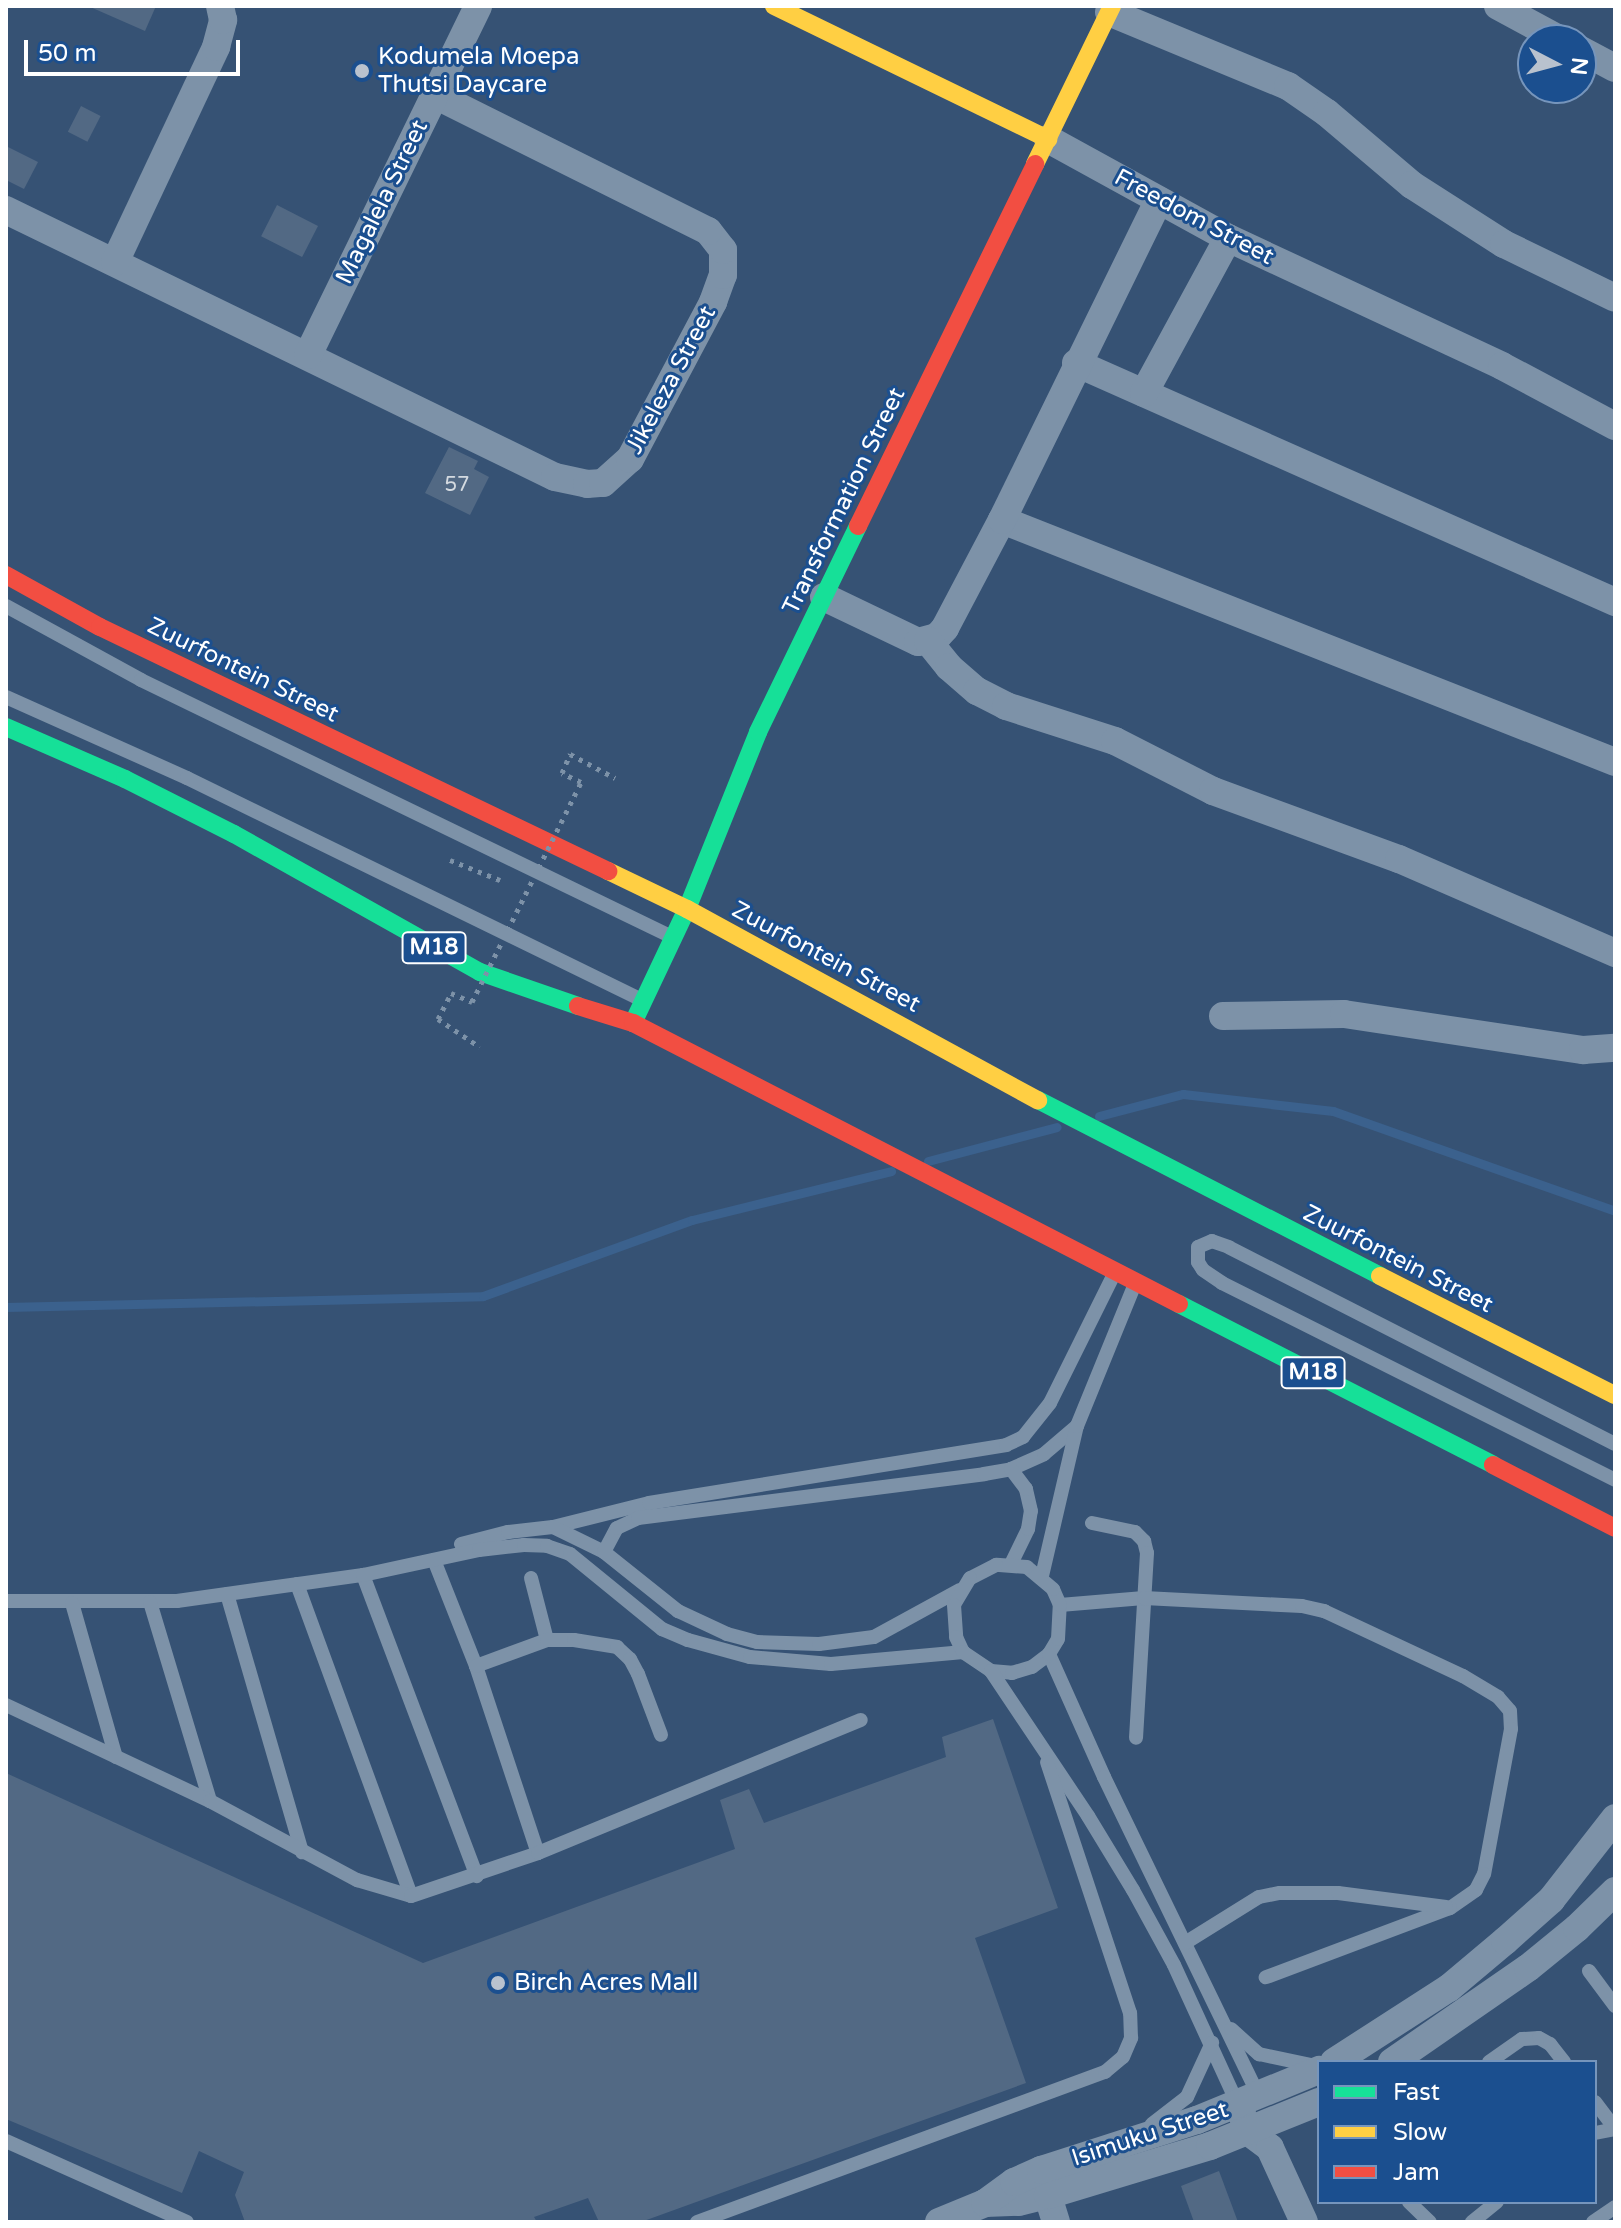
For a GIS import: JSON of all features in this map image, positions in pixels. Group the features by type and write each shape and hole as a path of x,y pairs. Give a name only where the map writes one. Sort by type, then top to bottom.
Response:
{"main road":[{"name":"Freedom Street","path":"774,6 1048,139"},
{"name":"Transformation Street","path":"633,1023 687,909 758,732 1111,9"},
{"name":"Zuurfontein Street","path":"6,575 113,634 687,909 1160,1166 1615,1395"},
{"name":"M18","path":"6,727 125,779 234,834 480,972 516,987 633,1023 874,1144 1115,1272 1615,1528"}],"street":[{"path":"115,262 216,47 223,20 220,6"},
{"name":"Magalela Street","path":"308,355 478,6"},
{"path":"1498,6 1547,24"},
{"path":"1111,9 1288,86 1327,113 1384,164 1439,203 1504,244 1615,298"},
{"path":"1597,58 1615,68"},
{"name":"Jikeleza Street","path":"6,210 555,477 587,484 603,483 630,459 713,302 724,262 723,250 708,231 435,95"},
{"name":"Freedom Street","path":"1048,139 1228,238 1502,366 1615,426"},
{"path":"928,641 945,628 1002,520 1076,363 1159,200"},
{"path":"1144,393 1228,238"},
{"path":"1076,363 1615,602"},
{"path":"1002,520 1615,762"},
{"path":"824,597 905,638 928,641 949,667 977,691 1006,706 1115,741 1213,791 1399,859 1615,953"},
{"path":"1223,1016 1344,1014 1583,1050 1615,1048"},
{"path":"1337,2060 1449,1988 1505,1941 1551,1900 1615,1818"},
{"path":"1395,2060 1528,1968 1577,1928 1615,1891"},
{"name":"Isimuku Street","path":"1048,2196 1128,2140 1249,2101 1317,2069"},
{"path":"1249,2101 1304,2222"},
{"name":"Isimuku Street","path":"939,2222 985,2203 1019,2202 1048,2196 1264,2134 1317,2103"}],"lane":[{"path":"6,606 141,680 285,746 674,938"},
{"path":"6,697 187,778 644,1001"},
{"path":"1615,1444 1229,1247 1212,1241 1198,1247 1196,1253 1203,1270 1222,1283 1615,1480"},
{"path":"410,1565 421,1553 508,1532 553,1527 649,1503 1006,1445 1023,1437 1050,1403 1115,1272"},
{"path":"1042,1576 1077,1426 1136,1282"},
{"path":"604,1552 617,1528 638,1518 1011,1469 1044,1454 1077,1426"},
{"path":"1011,1469 1026,1489 1031,1511 1028,1529 1011,1564"},
{"path":"1092,1523 1135,1532 1144,1541 1147,1553 1136,1738"},
{"path":"553,1527 604,1552 678,1611 727,1634 757,1642 819,1644 874,1637 961,1589 982,1569 1011,1564 1027,1567 1042,1576 1060,1605 1058,1639 1049,1654 1032,1667 1012,1673 991,1671"},
{"path":"6,1601 150,1602 363,1575 479,1550 547,1546 570,1554 594,1570 662,1629 688,1640 750,1657 831,1664 963,1652"},
{"path":"434,1560 476,1666 538,1853"},
{"path":"363,1575 477,1876"},
{"path":"531,1578 547,1640"},
{"path":"297,1584 411,1896"},
{"path":"961,1589 952,1621 963,1652 991,1671 1041,1744 1133,1890 1212,2043 1249,2101"},
{"path":"227,1594 302,1852"},
{"path":"1060,1605 1144,1598 1281,1603 1324,1611 1463,1676 1498,1697 1510,1711 1511,1729 1484,1874 1476,1890 1450,1908 1266,1977"},
{"path":"150,1602 210,1801"},
{"path":"72,1603 116,1757"},
{"path":"476,1666 547,1640 574,1640 617,1647 630,1659 638,1674 661,1735"},
{"path":"1049,1654 1216,2010 1249,2101"},
{"path":"6,1705 210,1801 377,1889 411,1896 538,1853 861,1720"},
{"path":"697,2222 1105,2072 1123,2057 1131,2038 1130,2013 1041,1744"},
{"path":"1185,1943 1259,1897 1280,1893 1338,1893 1450,1908"},
{"path":"1589,1971 1615,2006"},
{"path":"1216,2010 1238,2037 1259,2054 1273,2060 1317,2068"},
{"path":"1492,2060 1522,2039 1539,2038 1550,2044 1562,2060"},
{"path":"1128,2140 1187,2097 1212,2043"},
{"path":"1597,2105 1614,2128"},
{"path":"6,2141 187,2222"},
{"path":"1411,2204 1430,2222"},
{"path":"1472,2222 1494,2204"},
{"path":"1593,2222 1615,2207"}],"path":[{"path":"480,1047 438,1019 451,993 472,1002 581,782 562,773 570,754 615,778"},
{"path":"450,860 527,891"}],"building":[{"path":"88,6 156,6 145,31"},
{"path":"81,106 101,116 87,142 68,132"},
{"path":"6,146 38,162 24,189 6,180"},
{"path":"277,205 318,226 302,257 261,236"},
{"path":"449,447 478,461 474,469 489,477 470,515 425,493"},
{"name":"Birch Acres Mall","path":"993,1719 1058,1908 975,1938 1026,2083 641,2222 599,2222 588,2198 534,2217 537,2222 245,2222 235,2195 244,2172 199,2151 182,2193 6,2119 6,1773 423,1963 735,1849 720,1800 749,1789 764,1823 946,1757 942,1737"},
{"path":"1219,2171 1238,2222 1194,2222 1181,2186"}],"waterway":[{"path":"1099,1116 1183,1094 1333,1111 1615,1211"},
{"path":"928,1161 1057,1127"},
{"path":"6,1307 483,1296 692,1220 891,1171"}],"traffic: fast":[{"path":"633,1023 687,909 758,732 858,526"},
{"path":"6,727 125,779 234,834 480,972 578,1006"},
{"path":"1038,1100 1380,1276"},
{"path":"1179,1304 1493,1465"}],"traffic: slow":[{"path":"774,6 1048,139"},
{"path":"1035,164 1112,6"},
{"path":"608,871 687,909 1038,1100"},
{"path":"1380,1276 1615,1395"}],"traffic: jam":[{"path":"858,526 1035,164"},
{"path":"6,575 100,627 608,871"},
{"path":"578,1006 633,1023 1179,1304"},
{"path":"1493,1465 1615,1528"}],"place":[{"name":"Kodumela Moepa Thutsi Daycare","path":"362,71"},
{"name":"Birch Acres Mall","path":"498,1983"}]}
